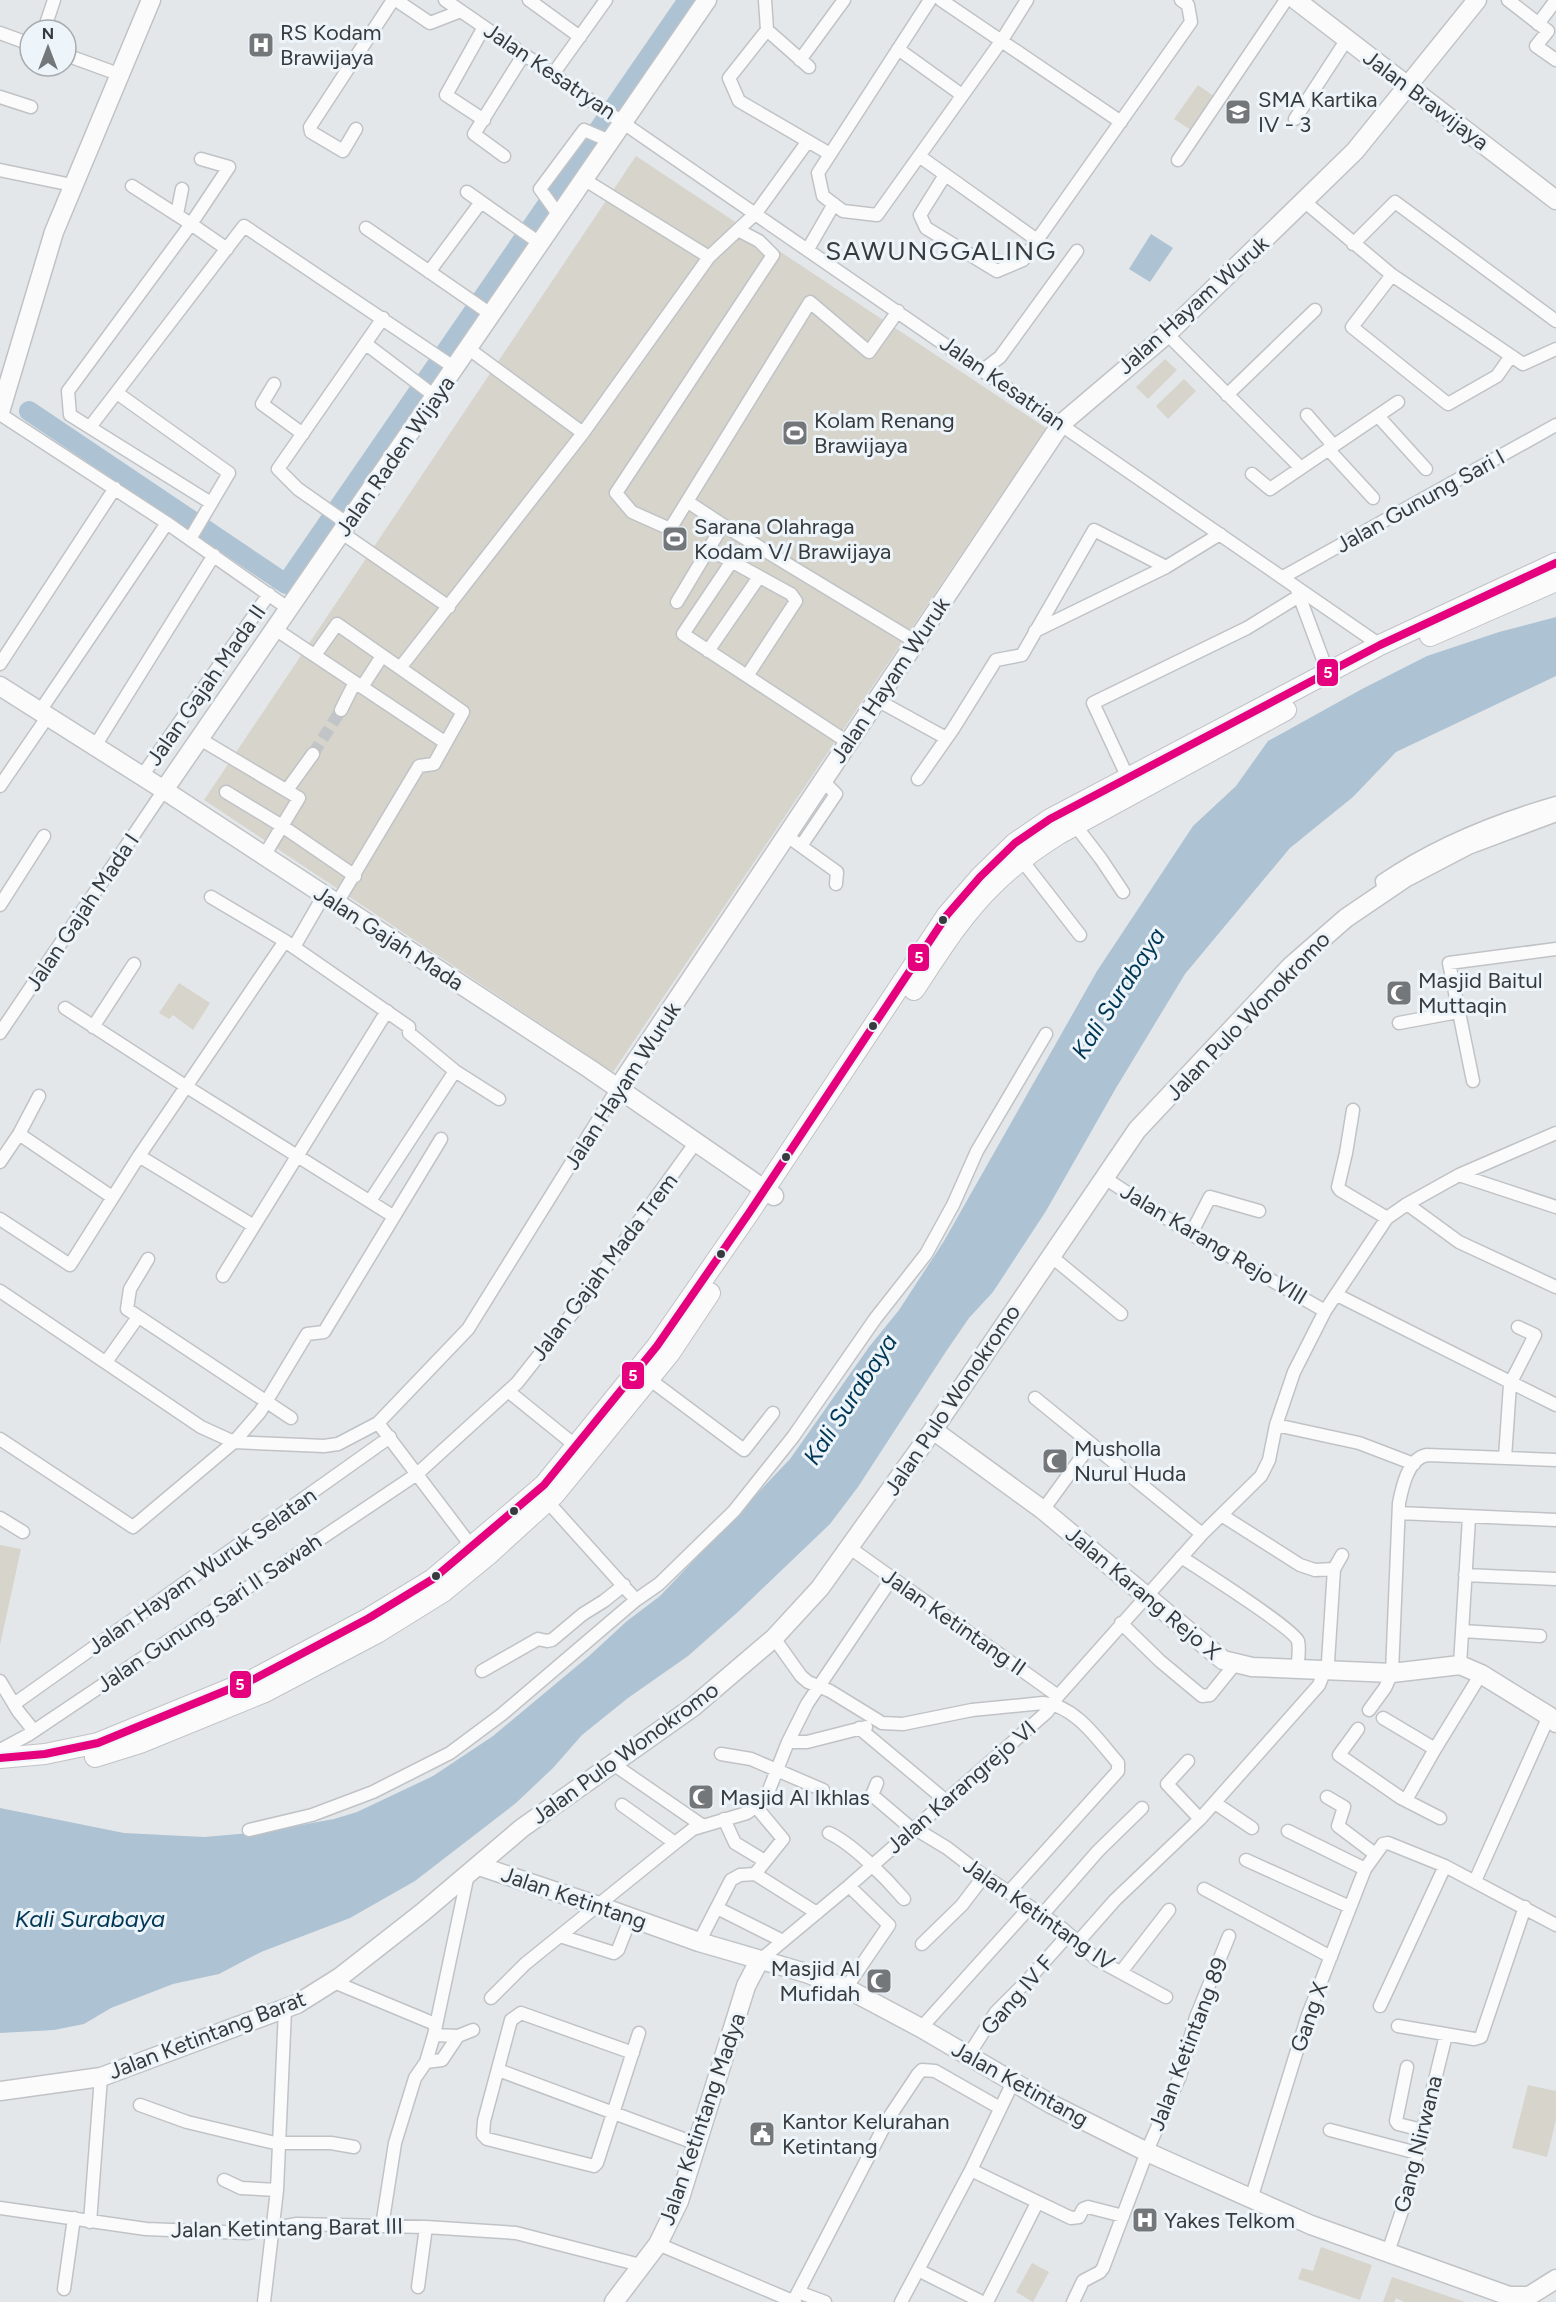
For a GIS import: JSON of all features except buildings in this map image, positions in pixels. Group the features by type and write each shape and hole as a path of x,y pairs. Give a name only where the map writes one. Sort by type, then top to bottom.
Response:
{"main road":[{"path":"933,950 992,886 1022,860 1075,825 1328,673 1380,645 1556,563"},
{"path":"477,1553 548,1501 670,1353 770,1192 933,950 962,897 1015,843 1050,819 1128,778 1232,731 1386,656 1556,581"},
{"path":"0,1769 73,1763 128,1740 265,1692 377,1633 443,1592 477,1553 544,1485 576,1446 657,1346 770,1192"},
{"path":"0,1758 70,1750 128,1740"}],"street":[{"path":"48,18 54,0"},
{"path":"151,0 54,232 0,413 167,523 195,529 214,555 289,609"},
{"path":"356,129 342,151 311,132 310,127 394,0 430,23 461,11"},
{"name":"Jalan Kesatryan","path":"445,0 619,118"},
{"path":"553,74 606,0"},
{"name":"Jalan Raden Wijaya","path":"164,790 289,609 451,365 469,349 487,311 536,241 554,210 585,180 601,137 619,118 707,0"},
{"path":"765,0 767,30 729,78 739,101 830,154"},
{"path":"767,30 804,63 844,0"},
{"path":"930,0 818,173 824,196 843,211 877,215 1002,40 1027,0"},
{"path":"941,0 1121,122"},
{"path":"945,175 920,215 926,228 997,271 1023,260 1191,21 1188,5 1182,0"},
{"path":"1178,160 1286,0"},
{"name":"Jalan Brawijaya","path":"1296,0 1556,200"},
{"name":"Jalan Hayam Wuruk","path":"234,1442 324,1446 338,1444 378,1423 468,1329 618,1088 794,841 823,781 1061,424 1167,334 1305,202 1355,151 1477,0"},
{"path":"1508,0 1548,31 1536,46 1556,60"},
{"path":"1538,24 1556,0"},
{"path":"533,1 580,37"},
{"path":"484,27 446,95 484,120"},
{"path":"0,33 18,40"},
{"path":"1295,119 1347,39"},
{"path":"898,49 962,95"},
{"path":"504,156 474,134 524,54"},
{"path":"78,59 120,75"},
{"path":"0,97 31,107"},
{"name":"Jalan Kesatrian","path":"619,118 1283,577 1297,591 1380,645"},
{"path":"554,210 540,189 584,130 601,137"},
{"path":"400,668 583,433 709,257 756,213 808,141"},
{"path":"919,156 1038,240"},
{"path":"201,159 229,167 191,224 68,391 70,415 211,503"},
{"path":"0,170 72,185"},
{"path":"585,180 709,257"},
{"path":"132,186 227,249"},
{"path":"177,214 182,189"},
{"path":"467,192 536,241"},
{"path":"429,273 481,202"},
{"path":"1305,202 1392,275 1523,364 1556,349"},
{"path":"1353,244 1395,202 1556,321"},
{"path":"808,249 834,204"},
{"path":"90,427 244,226 451,365"},
{"path":"366,228 487,311"},
{"path":"738,230 759,241 773,255 616,492 632,512 670,529 810,302 869,352 898,311"},
{"path":"983,370 1000,357 1077,251"},
{"path":"1392,275 1352,327 1448,404 1497,376 1511,356"},
{"path":"1227,395 1315,310"},
{"path":"383,318 278,469 298,489 324,506 344,526 449,607"},
{"path":"1167,334 1300,467"},
{"path":"366,344 432,394"},
{"path":"469,349 583,433"},
{"path":"274,384 262,404 303,434"},
{"path":"117,393 229,473 195,529"},
{"path":"1252,474 1270,489 1398,402"},
{"path":"1307,415 1330,447 1373,498"},
{"path":"1378,416 1426,469"},
{"name":"Jalan Gunung Sari I","path":"1283,577 1556,425"},
{"path":"0,664 115,488"},
{"path":"688,502 916,642"},
{"path":"0,786 167,523"},
{"path":"677,602 723,525"},
{"path":"918,779 996,660 1022,655 1094,530 1166,567"},
{"path":"1035,631 1166,567 1220,534"},
{"path":"709,549 791,594 796,601 747,676"},
{"path":"94,746 214,555"},
{"path":"732,561 683,634 849,743"},
{"path":"708,651 759,577"},
{"path":"1128,778 1093,703 1247,628 1297,591 1328,673"},
{"name":"Jalan Gajah Mada II","path":"142,776 269,594"},
{"path":"0,1219 70,1265 112,1197 187,1087 289,944 330,899 355,876 418,766 434,764 463,712 337,624 315,656"},
{"path":"275,629 446,743"},
{"path":"341,710 358,684 382,656"},
{"name":"Jalan Gajah Mada","path":"0,686 164,790 618,1088 770,1192"},
{"path":"877,700 946,738"},
{"path":"200,739 299,798 264,856"},
{"path":"287,790 313,754"},
{"name":"Jalan Gajah Mada I","path":"0,1033 164,790"},
{"path":"226,792 282,826 355,876"},
{"name":"Jalan Pulo Wonokromo","path":"1384,892 1382,881 1406,864 1504,820 1556,803"},
{"name":"Jalan Pulo Wonokromo","path":"473,1869 522,1828 693,1707 774,1638 820,1588 933,1430 1137,1130 1291,966 1346,918 1405,878 1468,845 1556,812"},
{"path":"1475,847 1556,822"},
{"path":"1075,825 1123,892"},
{"path":"0,905 44,836"},
{"path":"794,841 837,872 836,884"},
{"path":"1022,860 1080,935"},
{"path":"211,897 289,944 387,1011 409,1027 410,1034 455,1071 499,1099"},
{"path":"1473,1082 1449,964 1451,961 1556,949"},
{"path":"93,1027 134,964"},
{"path":"65,1008 393,1216"},
{"path":"223,1276 387,1011"},
{"path":"1399,1023 1458,1012"},
{"path":"249,1830 312,1815 373,1792 450,1753 501,1715 636,1600 659,1584 734,1511 793,1437 875,1319 926,1254 953,1205 977,1151 1046,1034"},
{"path":"370,1201 455,1071"},
{"path":"0,1162 19,1134 39,1096"},
{"path":"1353,1110 1338,1187 1387,1218 1459,1174 1556,1133"},
{"path":"19,1134 112,1197"},
{"path":"0,1439 134,1527 234,1442 267,1401 307,1334 324,1332 441,1139"},
{"name":"Jalan Gajah Mada Trem","path":"417,1474 508,1391 575,1310 696,1142"},
{"path":"139,1156 254,1226"},
{"path":"1459,1174 1556,1207"},
{"name":"Jalan Karang Rejo VIII","path":"1103,1177 1191,1234 1318,1307"},
{"path":"1191,1234 1209,1197 1260,1211"},
{"path":"1407,1204 1459,1242 1556,1287"},
{"name":"Jalan Karangrejo VI","path":"759,1961 849,1886 1047,1712 1121,1623 1202,1534 1261,1476 1269,1460 1276,1425 1318,1307 1337,1295 1387,1218"},
{"path":"1052,1257 1121,1314"},
{"path":"148,1259 130,1289 128,1309 291,1418"},
{"path":"0,1291 201,1427 234,1442"},
{"path":"1337,1295 1510,1384 1556,1405"},
{"path":"106,1362 138,1317"},
{"path":"1505,1458 1510,1384 1535,1335 1518,1327"},
{"path":"649,1379 744,1450 773,1413"},
{"path":"508,1391 576,1446"},
{"path":"1035,1398 1202,1534"},
{"path":"378,1423 477,1553"},
{"path":"1276,1425 1359,1443 1414,1464"},
{"name":"Jalan Karang Rejo X","path":"933,1430 1043,1510 1214,1654 1235,1664 1252,1667 1392,1673 1460,1665 1481,1674 1552,1720"},
{"name":"Jalan Hayam Wuruk Selatan","path":"14,1704 390,1437"},
{"path":"1043,1510 1091,1444"},
{"path":"1369,1710 1385,1688 1392,1673 1399,1513 1402,1490 1406,1477 1414,1464 1421,1456 1427,1455 1556,1460"},
{"name":"Jalan Gunung Sari II Sawah","path":"0,1750 22,1739 417,1474"},
{"path":"548,1501 636,1600"},
{"path":"1399,1513 1469,1518 1556,1520"},
{"path":"1222,1516 1300,1565 1315,1570 1334,1569"},
{"path":"0,1518 23,1532"},
{"path":"1460,1665 1469,1518"},
{"name":"Jalan Ketintang II","path":"850,1548 1056,1700 1118,1763 1119,1768 1009,1892"},
{"path":"1325,1670 1328,1662 1334,1569 1342,1555"},
{"path":"1181,1557 1295,1636 1298,1644 1297,1669"},
{"path":"1465,1575 1556,1579"},
{"path":"491,1998 525,1964 693,1829 747,1813 757,1808 765,1800 807,1704 892,1578"},
{"path":"482,1671 538,1639 552,1640 583,1614 624,1585"},
{"path":"1121,1623 1202,1696 1210,1695 1235,1664"},
{"path":"1462,1631 1540,1636"},
{"path":"774,1638 801,1676 818,1687 830,1691 882,1724"},
{"name":"Gang IV F","path":"968,2056 996,2012 1215,1803 1319,1685 1325,1670"},
{"path":"1406,1800 1481,1674"},
{"path":"0,1681 34,1731"},
{"path":"788,1743 807,1743 882,1724 903,1724 972,1710 1056,1700"},
{"path":"1383,1718 1435,1749"},
{"path":"1475,1881 1552,1720"},
{"path":"859,1728 945,1800"},
{"path":"1358,1729 1339,1755 1406,1800 1440,1818"},
{"path":"721,1754 751,1759 823,1790"},
{"path":"1188,1761 1167,1784 1200,1819"},
{"path":"613,1764 703,1826"},
{"name":"Jalan Ketintang IV","path":"877,1783 872,1795 913,1829 946,1848 1042,1915 1096,1959 1166,1997"},
{"path":"1327,1797 1344,1807 1337,1824 1375,1854"},
{"path":"1215,1803 1252,1828"},
{"path":"622,1805 675,1843"},
{"path":"755,1874 783,1839 757,1808"},
{"path":"1042,1915 1104,1845 1142,1808"},
{"path":"724,1819 735,1843 765,1861"},
{"path":"1288,1831 1365,1869"},
{"path":"829,1833 854,1850 904,1899"},
{"name":"Gang X","path":"1251,2199 1308,2015 1365,1869 1384,1843 1445,1866"},
{"path":"1246,1860 1350,1907"},
{"path":"1380,2006 1445,1866 1556,1925"},
{"path":"382,2226 395,2143 415,2079 426,2062 473,1869"},
{"name":"Jalan Ketintang","path":"473,1869 596,1905 699,1942 806,1973 846,1988 921,2028 1013,2082 1147,2152 1311,2224 1509,2296 1529,2296 1556,2279"},
{"name":"Jalan Ketintang Barat","path":"0,2091 101,2077 285,2010 334,1982 423,1912 473,1869"},
{"path":"699,1942 735,1876 755,1874 817,1913"},
{"path":"922,1944 962,1905 984,1876"},
{"path":"846,1988 889,1925 849,1886"},
{"path":"1204,1889 1331,1957"},
{"path":"921,2028 1030,1907"},
{"path":"1398,2026 1474,2039 1481,2037 1525,1907"},
{"path":"717,1908 783,1941"},
{"path":"1121,1972 1169,1910"},
{"path":"560,1936 614,1953 618,1950 631,1917"},
{"name":"Jalan Ketintang 89","path":"1073,2302 1083,2281 1103,2268 1147,2152 1180,2076 1196,2017 1229,1936"},
{"name":"Jalan Ketintang Madya","path":"614,2302 644,2266 658,2244 679,2201 746,1986 759,1961"},
{"path":"334,1982 435,2030 458,2036"},
{"path":"264,2302 277,2190 285,2010"},
{"path":"633,2053 521,2013 515,2015 511,2020 482,2130 487,2139 590,2167 594,2166 614,2112 633,2053 639,2033"},
{"path":"426,2062 442,2060 458,2036 473,2030"},
{"name":"Gang Nirwana","path":"1388,2252 1405,2202 1446,2035"},
{"path":"1407,2067 1396,2121 1398,2124 1414,2128 1421,2137"},
{"path":"498,2070 697,2144"},
{"path":"796,2298 888,2119 918,2073 922,2070 935,2071 1000,2108"},
{"path":"90,2222 101,2077"},
{"path":"901,2302 971,2170 1013,2082"},
{"path":"140,2105 187,2122 279,2143 331,2143 354,2147"},
{"path":"1330,2130 1417,2153"},
{"path":"971,2170 1071,2218 1078,2217 1088,2206 1123,2216"},
{"path":"224,2180 241,2188 277,2190"},
{"path":"987,2302 1037,2203"},
{"name":"Jalan Ketintang Barat III","path":"0,2208 146,2229 248,2234 297,2224 426,2227 516,2233 644,2266"},
{"path":"64,2289 74,2218"},
{"path":"418,2287 426,2227"},
{"path":"658,2244 796,2298 825,2302"},
{"path":"918,2270 982,2302"}],"shaded area":[{"path":"1198,85 1218,99 1194,132 1174,119"},
{"name":"Sarana Olahraga Kodam V/ Brawijaya","path":"636,156 1046,428 613,1072 204,800"},
{"path":"1165,359 1177,370 1148,399 1136,387"},
{"path":"1184,379 1196,391 1168,419 1156,406"},
{"path":"179,983 210,1003 193,1030 173,1015 169,1019 159,1013"},
{"path":"0,1545 21,1549 0,1645"},
{"path":"1528,2085 1556,2091 1556,2120 1547,2157 1512,2148"},
{"path":"1321,2247 1372,2265 1360,2300 1298,2279 1302,2268 1313,2271"},
{"path":"1032,2263 1049,2272 1033,2302 1016,2292"},
{"path":"1392,2277 1465,2302 1404,2302 1396,2298 1394,2302 1383,2302"}],"water":[{"path":"1151,234 1173,248 1150,282 1129,269"},
{"name":"Kali Surabaya","path":"1556,617 1556,676 1396,752 1353,797 1290,848 1185,974 1116,1088 1046,1211 993,1292 969,1318 945,1353 858,1487 830,1524 739,1611 688,1656 628,1698 582,1735 553,1768 516,1803 415,1881 350,1918 261,1952 219,1974 173,1984 111,2008 84,2024 54,2030 0,2033 0,1808 124,1833 204,1837 263,1832 334,1819 357,1812 433,1776 493,1736 589,1656 627,1621 660,1596 790,1459 869,1347 899,1310 944,1241 1097,971 1193,826 1236,786 1268,741 1427,656 1499,632"}],"waterway":[{"path":"29,411 286,584 688,0"}],"tunnel":[{"path":"313,754 341,710"}],"transit line":[{"name":"5","path":"0,1758 45,1754 98,1743 254,1679 369,1618 433,1579 544,1485 657,1346 749,1213 947,915 980,877 1015,843 1050,819 1380,645 1556,563"}],"place":[{"name":"RS Kodam Brawijaya","path":"261,45"},
{"name":"SMA Kartika IV - 3","path":"1238,112"},
{"name":"Kolam Renang Brawijaya","path":"795,433"},
{"name":"Sarana Olahraga Kodam V/ Brawijaya","path":"675,539"},
{"name":"Masjid Baitul Muttaqin","path":"1399,993"},
{"name":"Musholla Nurul Huda","path":"1055,1461"},
{"name":"Masjid Al Ikhlas","path":"701,1797"},
{"name":"Masjid Al Mufidah","path":"879,1981"},
{"name":"Kantor Kelurahan Ketintang","path":"762,2134"},
{"name":"Yakes Telkom","path":"1145,2220"}],"district":[{"name":"SAWUNGGALING","path":"941,251"}]}
